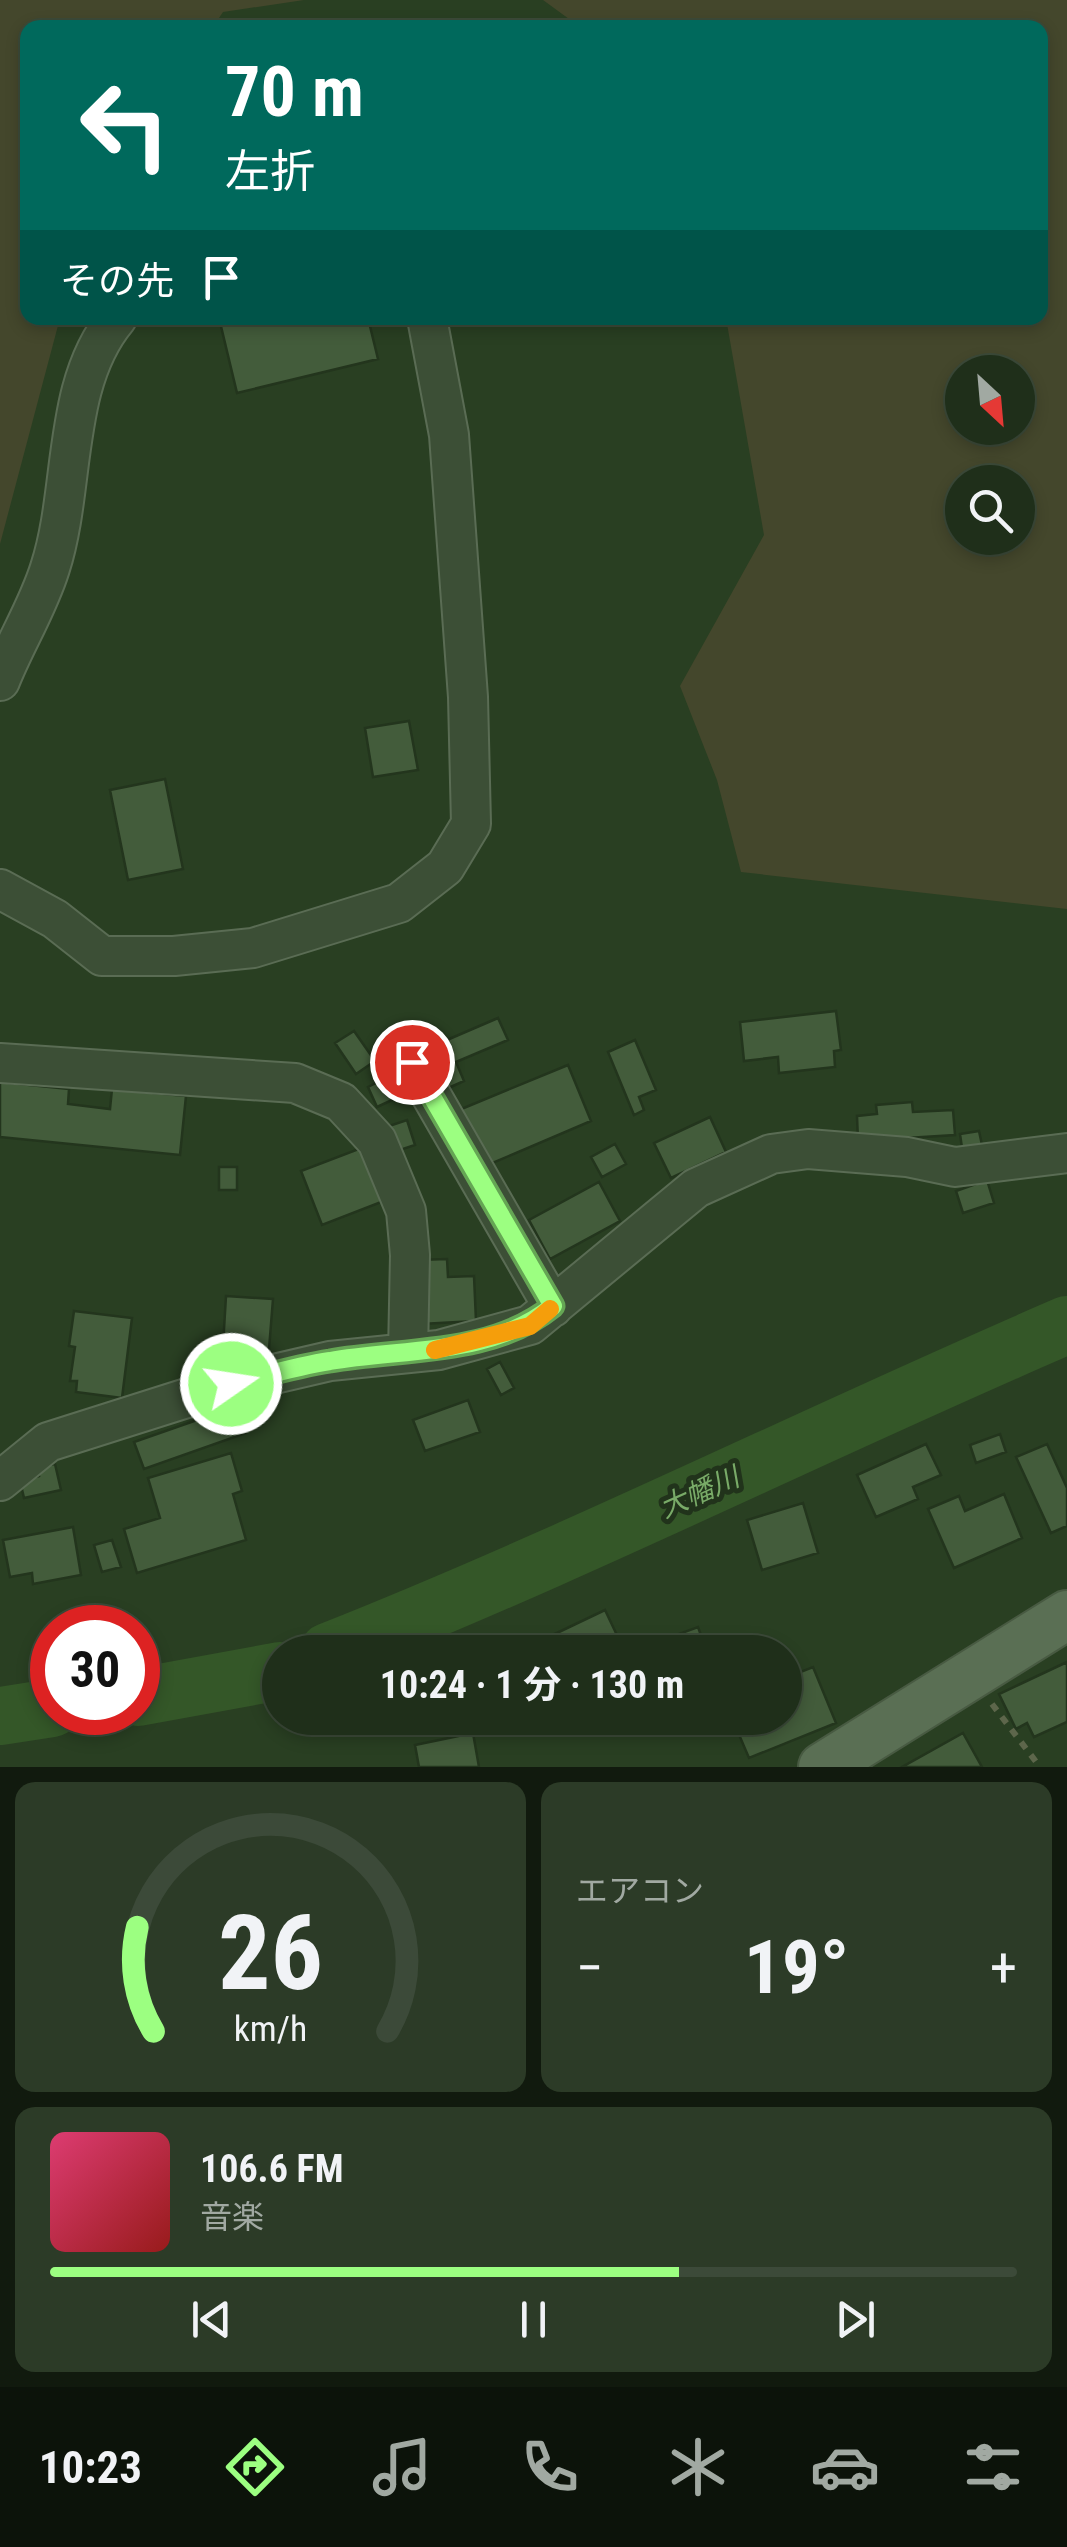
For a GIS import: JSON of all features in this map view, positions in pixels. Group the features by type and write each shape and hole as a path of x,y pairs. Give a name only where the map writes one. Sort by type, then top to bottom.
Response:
{"main road":[{"path":"823,1767 1067,1615"}],"street":[{"path":"0,681 50,567 73,430 100,338 111,325"},
{"path":"0,889 55,919 102,956 174,956 253,948 399,903 445,867 471,824 468,697 449,435 428,325"},
{"path":"412,1062 553,1306"},
{"path":"0,1063 295,1083 341,1102 377,1141 406,1211 410,1254 408,1353"},
{"path":"0,1481 48,1442 231,1384 330,1361 408,1353 530,1326 696,1188 771,1154 808,1150 908,1157 955,1166 1067,1153"}],"path":[{"path":"971,1672 1040,1767"}],"green space":[{"path":"0,0 304,0 223,12 218,20 20,20 20,325 58,325 0,544"},
{"path":"543,0 1067,0 1067,909 741,872 717,780 680,686 764,535 727,325 1048,325 1048,20 570,20"}],"building":[{"path":"221,325 370,325 378,359 237,393"},
{"path":"409,721 418,770 373,777 365,728"},
{"path":"165,779 183,869 128,880 110,790"},
{"path":"836,1011 841,1050 834,1051 835,1067 779,1073 778,1057 744,1061 740,1022"},
{"path":"498,1018 508,1040 456,1062 464,1081 444,1090 426,1049"},
{"path":"354,1031 375,1061 356,1074 335,1043"},
{"path":"635,1040 656,1090 639,1097 644,1110 634,1115 608,1052"},
{"path":"568,1065 591,1121 483,1167 459,1110"},
{"path":"394,1074 403,1095 377,1107 368,1087"},
{"path":"0,1082 69,1089 68,1104 110,1109 112,1089 186,1096 180,1155 0,1137"},
{"path":"912,1102 913,1112 953,1110 955,1135 858,1141 857,1116 877,1114 876,1105"},
{"path":"710,1117 726,1152 671,1178 654,1143"},
{"path":"407,1120 415,1145 397,1151 389,1126"},
{"path":"979,1131 982,1145 962,1148 960,1134"},
{"path":"615,1144 626,1164 602,1177 591,1157"},
{"path":"369,1145 389,1199 322,1225 301,1171"},
{"path":"219,1167 237,1167 237,1190 219,1190"},
{"path":"987,1180 994,1203 963,1213 956,1191"},
{"path":"599,1182 620,1221 550,1259 529,1220"},
{"path":"447,1259 448,1277 474,1276 476,1321 421,1324 418,1260"},
{"path":"226,1296 273,1299 269,1349 223,1346"},
{"path":"74,1311 132,1318 122,1398 76,1392 77,1381 70,1381 75,1347 69,1346"},
{"path":"500,1362 514,1388 501,1395 487,1369"},
{"path":"468,1400 480,1432 425,1451 413,1420"},
{"path":"237,1406 246,1433 144,1469 134,1442"},
{"path":"1000,1434 1006,1452 976,1463 970,1445"},
{"path":"926,1444 941,1475 913,1487 918,1499 876,1517 857,1475"},
{"path":"1047,1444 1067,1488 1067,1526 1051,1533 1016,1457"},
{"path":"231,1453 242,1491 233,1494 246,1540 137,1573 124,1529 160,1518 148,1478"},
{"path":"55,1464 61,1490 24,1498 20,1481 39,1476 37,1467"},
{"path":"1004,1494 1022,1538 954,1568 928,1509 959,1496 965,1511"},
{"path":"803,1503 818,1553 762,1570 747,1520"},
{"path":"73,1527 81,1575 33,1584 32,1573 10,1577 3,1540"},
{"path":"112,1540 121,1567 102,1572 94,1545"},
{"path":"605,1610 617,1635 553,1635"},
{"path":"698,1627 701,1635 676,1635"},
{"path":"1067,1662 1067,1722 1034,1737 1027,1723 1016,1729 999,1694"},
{"path":"813,1667 836,1723 749,1758 739,1735 802,1735 802,1671"},
{"path":"963,1733 982,1767 902,1767"},
{"path":"473,1735 479,1767 419,1767 415,1745"}],"waterway":[{"name":"大幡川","path":"370,1635 607,1533 1067,1325"},
{"name":"大幡川","path":"160,1693 262,1674"},
{"name":"大幡川","path":"0,1716 30,1711"}],"slow traffic":[{"path":"435,1350 530,1326 550,1309"}],"route":[{"path":"231,1384 330,1361 438,1350 530,1326 553,1306 412,1062"}]}
